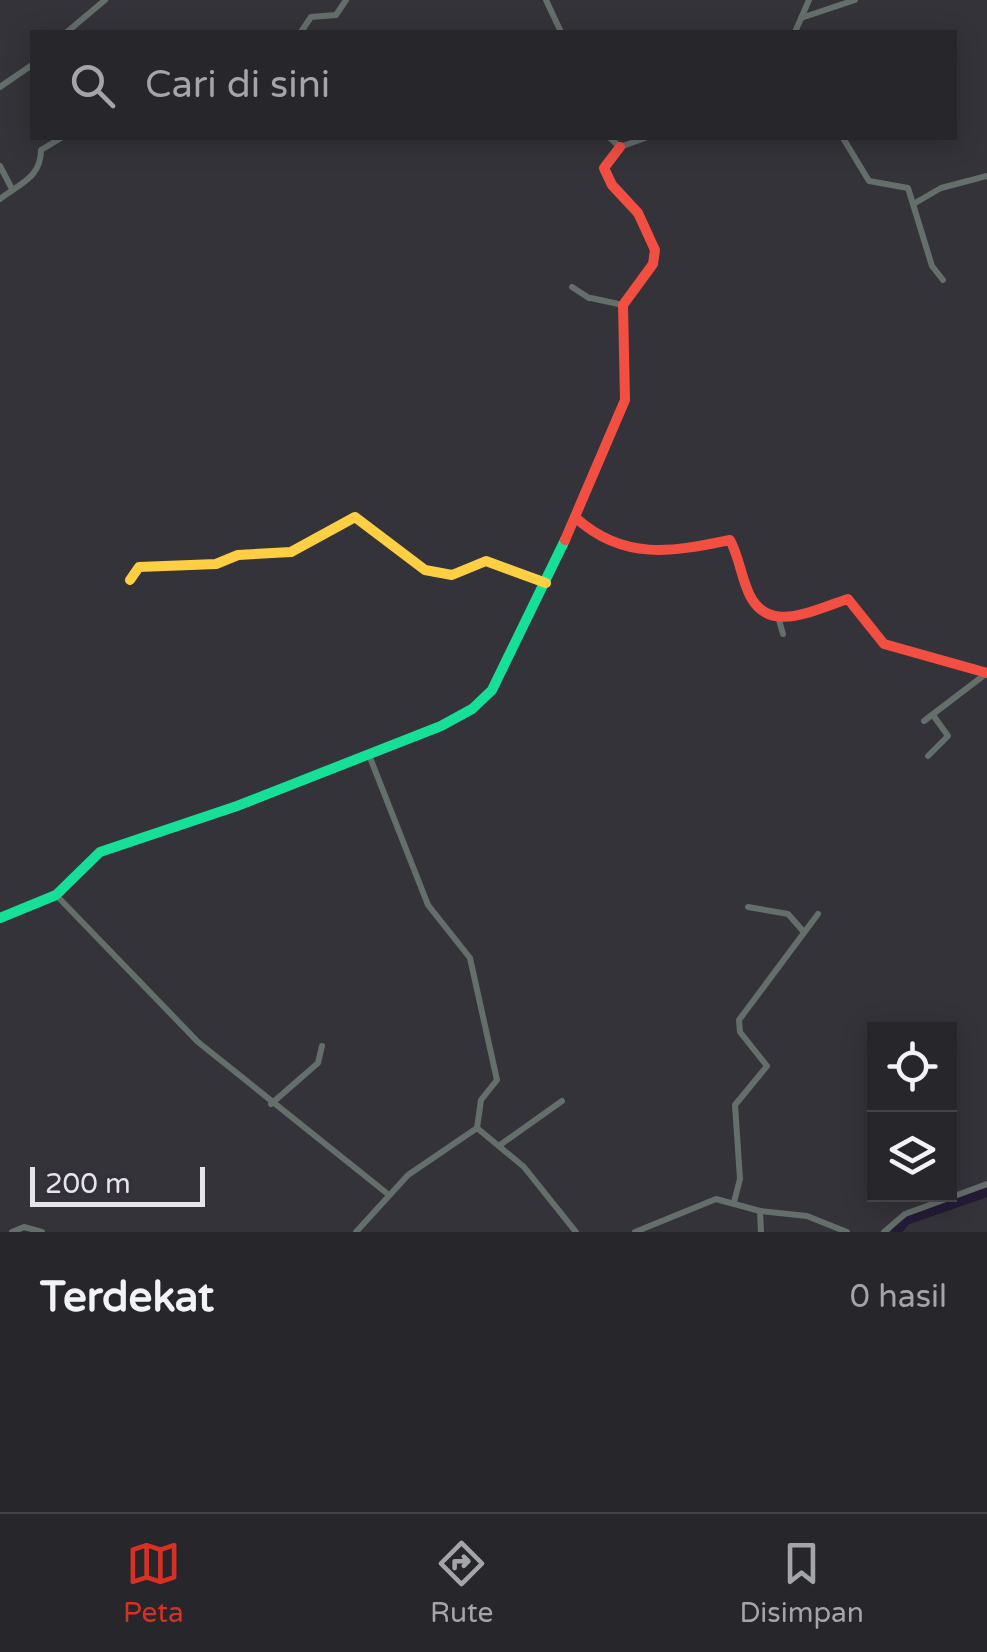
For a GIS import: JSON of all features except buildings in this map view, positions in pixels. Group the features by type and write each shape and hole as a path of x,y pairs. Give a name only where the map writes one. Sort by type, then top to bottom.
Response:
{"street":[{"path":"69,30 104,0"},
{"path":"302,30 314,16 336,15 346,0"},
{"path":"546,0 559,30"},
{"path":"796,30 809,0"},
{"path":"801,18 854,0"},
{"path":"0,87 30,66"},
{"path":"0,198 40,168 46,144 56,140"},
{"path":"612,140 620,147"},
{"path":"0,918 56,895 100,852 370,755 472,710 507,664 576,518 625,400 623,305 653,264 654,250 651,236 604,168 620,147 639,140"},
{"path":"845,140 869,181 904,185 915,203 932,266 943,280"},
{"path":"1,169 11,187"},
{"path":"915,203 941,188 987,176"},
{"path":"572,287 590,298 623,305"},
{"path":"130,580 140,568 216,564 238,555 291,552 356,517 425,570 452,575 486,562 546,582"},
{"path":"576,518 594,535 662,554 730,540 744,590 771,618 780,620 848,598 884,644 987,674"},
{"path":"780,620 784,634"},
{"path":"924,722 987,674"},
{"path":"928,756 948,736 933,715"},
{"path":"370,755 428,905 470,958 497,1080 481,1100 477,1128"},
{"path":"56,895 198,1042 389,1195"},
{"path":"748,907 788,914 804,931"},
{"path":"734,1202 740,1179 735,1105 767,1066 740,1032 739,1020 818,914"},
{"path":"272,1104 318,1063 322,1046"},
{"path":"500,1145 562,1101"},
{"path":"477,1128 524,1167 576,1232"},
{"path":"356,1232 389,1195 440,1150 477,1128"},
{"path":"884,1232 904,1214 987,1184"},
{"path":"635,1232 711,1200 807,1216 847,1232"},
{"path":"760,1211 761,1232"},
{"path":"12,1232 24,1227 42,1232"}],"waterway":[{"path":"896,1232 906,1220 987,1192"}],"traffic: fast":[{"path":"0,918 56,895 100,852 237,806 441,726 472,709 492,690 565,540"}],"traffic: slow":[{"path":"130,580 139,567 216,564 238,555 291,552 355,517 425,570 452,575 486,561 546,583"}],"traffic: jam":[{"path":"565,540 625,400 623,305 653,264 655,250 638,213 612,185 604,168 620,147"},
{"path":"576,518 612,541 649,550 730,540 746,586 764,612 776,616 804,614 848,599 884,644 987,673"}]}
